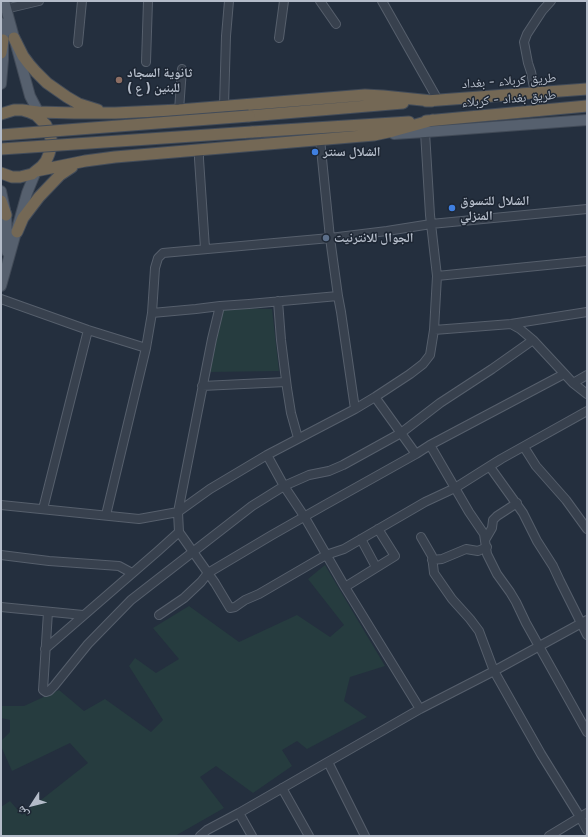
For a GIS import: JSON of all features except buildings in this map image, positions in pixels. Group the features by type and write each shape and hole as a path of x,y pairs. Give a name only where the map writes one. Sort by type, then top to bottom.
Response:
{"highway":[{"path":"1,53 8,39 36,72 56,90 79,104 114,113"},
{"name":"طريق كربلاء - بغداد","path":"435,100 587,89"},
{"path":"556,92 552,100 557,108"},
{"path":"525,111 529,108 531,103 530,98 532,93"},
{"path":"2,113 14,110 68,113 114,113 179,110 365,95 435,100"},
{"path":"1,135 435,100"},
{"name":"طريق بغداد - كربلاء","path":"433,120 587,106"},
{"path":"2,174 12,177 27,176 42,166 49,154 51,139 46,126 36,115 22,110"},
{"path":"36,171 115,156 374,134 393,131 433,120"},
{"path":"1,149 433,120"},
{"path":"16,232 29,209 60,175 73,166 85,161"},
{"path":"1,201 6,215"}],"main road":[{"path":"1,84 3,60 8,39 4,7"},
{"path":"1,23 28,91 46,126"},
{"path":"374,134 425,132 587,120"},
{"path":"1,286 27,193 36,171"},
{"path":"1,191 6,215 6,268"}],"street":[{"path":"4,7 39,1"},
{"path":"78,43 82,1"},
{"path":"146,62 148,1"},
{"path":"224,106 226,36 229,1"},
{"path":"279,38 284,1"},
{"path":"320,1 336,24"},
{"path":"382,1 435,100"},
{"path":"532,93 531,72 524,42 527,34 550,1"},
{"path":"179,110 182,69"},
{"path":"1,505 139,518 178,512 210,489 266,455 375,398 423,364 430,355 434,330 437,276 431,224 425,132"},
{"path":"320,139 330,238 355,409"},
{"path":"199,149 204,248"},
{"path":"106,515 146,348 152,313 155,268 158,258 163,253 204,248 330,238 431,224 587,209"},
{"path":"437,276 587,261"},
{"path":"152,313 338,296"},
{"path":"1,299 88,330 146,348"},
{"path":"278,301 286,382 291,413 298,438"},
{"path":"220,306 202,386 178,512 179,532 208,573 230,608 235,607 245,600 259,594 326,555 344,548 425,502 455,488 490,466 587,412"},
{"path":"434,330 511,324 587,312"},
{"path":"511,324 520,329 533,340 564,374 587,394"},
{"path":"43,509 88,330"},
{"path":"48,612 43,690 46,692 49,692 88,644 131,600 252,506 284,486 309,475 329,471 343,465 401,433 440,404 533,340"},
{"path":"159,615 184,598 208,573 304,516 430,445 564,374"},
{"path":"573,383 587,375"},
{"path":"202,386 286,382"},
{"path":"375,398 416,454"},
{"path":"430,445 469,512 484,534 488,554 497,574 510,592 587,732"},
{"path":"524,447 536,466 566,500 587,529"},
{"path":"266,455 420,709"},
{"path":"490,466 523,513 537,541 553,566 584,622 587,635"},
{"path":"432,560 442,559 466,550 478,551 486,544 492,528 493,520 517,503"},
{"path":"345,587 395,556 378,529"},
{"path":"45,649 179,532"},
{"path":"421,538 432,556 434,574 452,599 479,631 494,671 542,754 584,815 587,830"},
{"path":"360,539 376,567"},
{"path":"1,555 49,561 119,566 132,573"},
{"path":"1,607 83,615"},
{"path":"200,836 207,830 420,709 584,622"},
{"path":"328,762 365,836"},
{"path":"282,788 309,836"},
{"path":"239,813 252,836"},
{"path":"549,836 584,815"}],"green space":[{"path":"224,308 272,309 279,371 208,372"},
{"path":"325,565 385,666 350,677 344,701 367,717 307,749 297,741 282,750 292,766 253,793 216,766 200,777 224,808 175,836 1,836 1,807 10,801 22,815 88,763 70,743 12,771 1,746 1,741 10,732 10,720 1,718 1,706 24,706 59,690 84,711 105,699 151,732 163,720 129,666 135,658 156,673 179,659 153,628 189,606 239,642 297,615 330,637 344,625 308,579"}],"place":[{"name":"ثانوية السجاد ( ع ) للبنين","path":"119,80"},
{"name":"الشلال سنتر","path":"315,152"},
{"name":"الشلال للتسوق المنزلي","path":"452,208"},
{"name":"الجوال للانترنيت","path":"326,238"}]}
